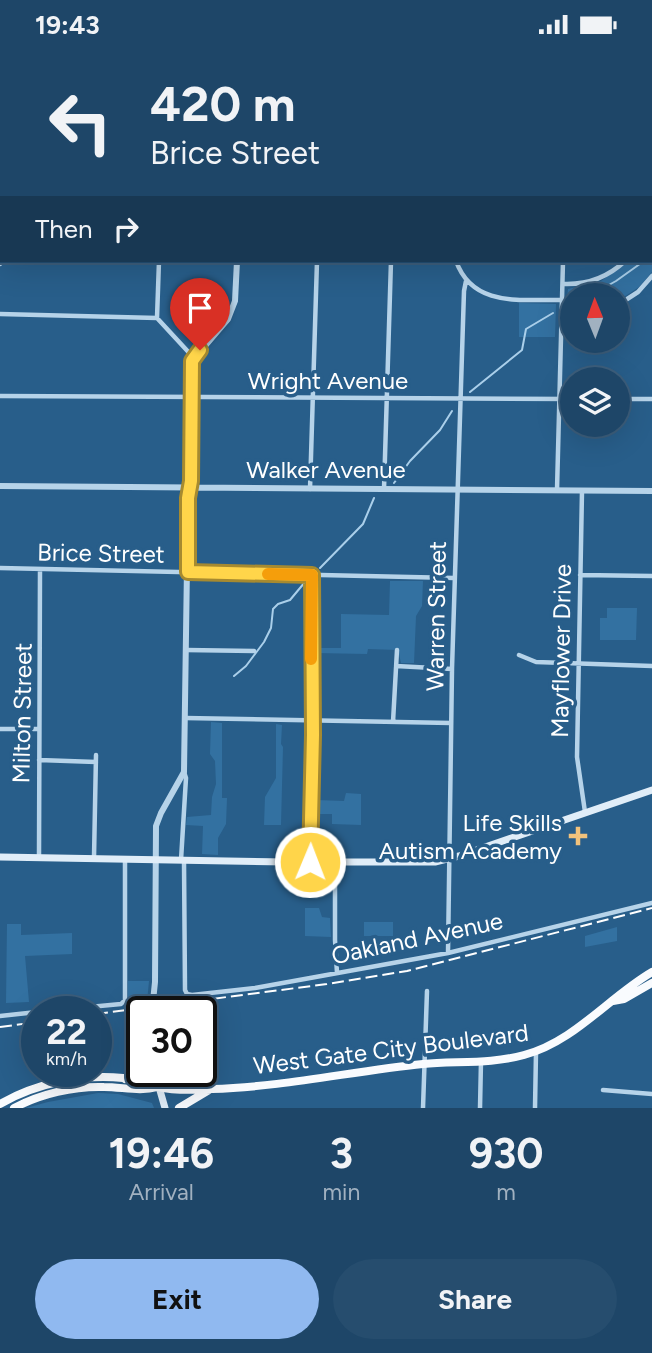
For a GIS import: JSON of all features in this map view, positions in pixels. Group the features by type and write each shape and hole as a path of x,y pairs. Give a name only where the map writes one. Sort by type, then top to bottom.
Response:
{"main road":[{"path":"0,857 422,863 450,859 652,790"},
{"name":"West Gate City Boulevard","path":"14,1108 42,1096 100,1086 144,1091 159,1087 210,1090 253,1087 425,1064 521,1056 547,1047 652,972"},
{"name":"West Gate City Boulevard","path":"613,1001 624,999 652,983"},
{"name":"West Gate City Boulevard","path":"0,1104 20,1093 88,1077 125,1079"},
{"path":"159,1087 159,1108"},
{"path":"159,1087 165,1108"},
{"path":"179,1108 210,1090"},
{"path":"8,1108 8,1104 16,1100 20,1093"}],"street":[{"path":"159,263 157,318 193,357"},
{"path":"183,860 188,498 191,488 193,357 228,319 235,300 237,263"},
{"path":"310,489 317,263"},
{"path":"384,489 391,263"},
{"path":"457,263 466,281 477,290 497,297 560,300"},
{"path":"563,283 564,263"},
{"path":"578,283 592,282 622,263"},
{"path":"630,297 652,276"},
{"name":"Warren Street","path":"448,953 454,578 466,281"},
{"path":"0,314 157,318"},
{"path":"557,491 561,353"},
{"name":"Wright Avenue","path":"0,396 559,399"},
{"path":"630,399 652,400"},
{"name":"Walker Avenue","path":"0,486 652,491"},
{"name":"Mayflower Drive","path":"582,491 577,757 585,812"},
{"name":"Brice Street","path":"0,568 454,578"},
{"name":"Milton Street","path":"39,858 40,569"},
{"path":"310,862 312,575"},
{"path":"580,575 652,576"},
{"path":"186,650 254,651"},
{"path":"393,722 397,650"},
{"path":"519,655 536,662 652,666"},
{"path":"396,666 452,669"},
{"path":"185,717 451,723"},
{"path":"0,729 39,729"},
{"path":"94,858 96,755"},
{"path":"39,759 96,762"},
{"path":"153,996 156,831 159,818 184,772"},
{"path":"112,1005 121,1004 125,1000 125,859"},
{"name":"Oakland Avenue","path":"183,860 184,980 187,994 245,989 448,953 652,903"},
{"path":"335,862 337,973"},
{"path":"423,1108 427,991"},
{"path":"0,1017 21,1014"},
{"path":"535,1108 536,1051"},
{"path":"480,1108 481,1060"},
{"path":"604,1090 652,1094"}],"shaded area":[{"path":"626,263 652,263 652,272 630,293 630,283 593,283 601,281"},
{"path":"519,303 556,304 555,337 519,337"},
{"path":"390,581 423,581 422,606 416,616 414,663 401,663 398,650 368,649 367,654 316,653 316,648 341,648 341,614 389,615"},
{"path":"607,608 637,608 636,640 600,640 600,618 607,618"},
{"path":"211,722 222,723 222,798 227,798 226,824 218,838 218,855 202,854 203,826 186,825 187,817 211,815 216,784 215,761 210,754"},
{"path":"276,724 282,725 281,825 264,825 265,797 276,778"},
{"path":"346,793 361,794 361,825 332,824 332,814 316,814 316,800 344,801"},
{"path":"305,908 319,908 322,917 330,918 331,937 305,936"},
{"path":"364,922 393,922 393,936 364,936"},
{"path":"7,924 21,924 21,935 72,933 72,954 25,956 28,996 21,996 21,1002 6,1003"},
{"path":"617,927 617,941 585,947 585,936"},
{"path":"128,981 149,981 148,996 128,996"},
{"path":"98,1093 118,1094 152,1103 154,1108 26,1108 48,1102"}],"waterway":[{"path":"612,283 641,263"},
{"path":"470,392 522,350 526,329 553,313"},
{"path":"394,483 410,461 440,430 452,411"},
{"path":"320,568 363,524 374,498"},
{"path":"234,676 246,666 264,642 271,628 273,609 290,600 305,582"}],"railway":[{"path":"112,1012 407,971 652,908"},
{"path":"0,1027 21,1024"}],"slow traffic":[{"path":"268,574 312,575 311,659"}],"place":[{"name":"Life Skills Autism Academy","path":"578,836"}],"route":[{"path":"200,350 192,361 188,572 312,575 310,639 313,735 310,862"}]}
